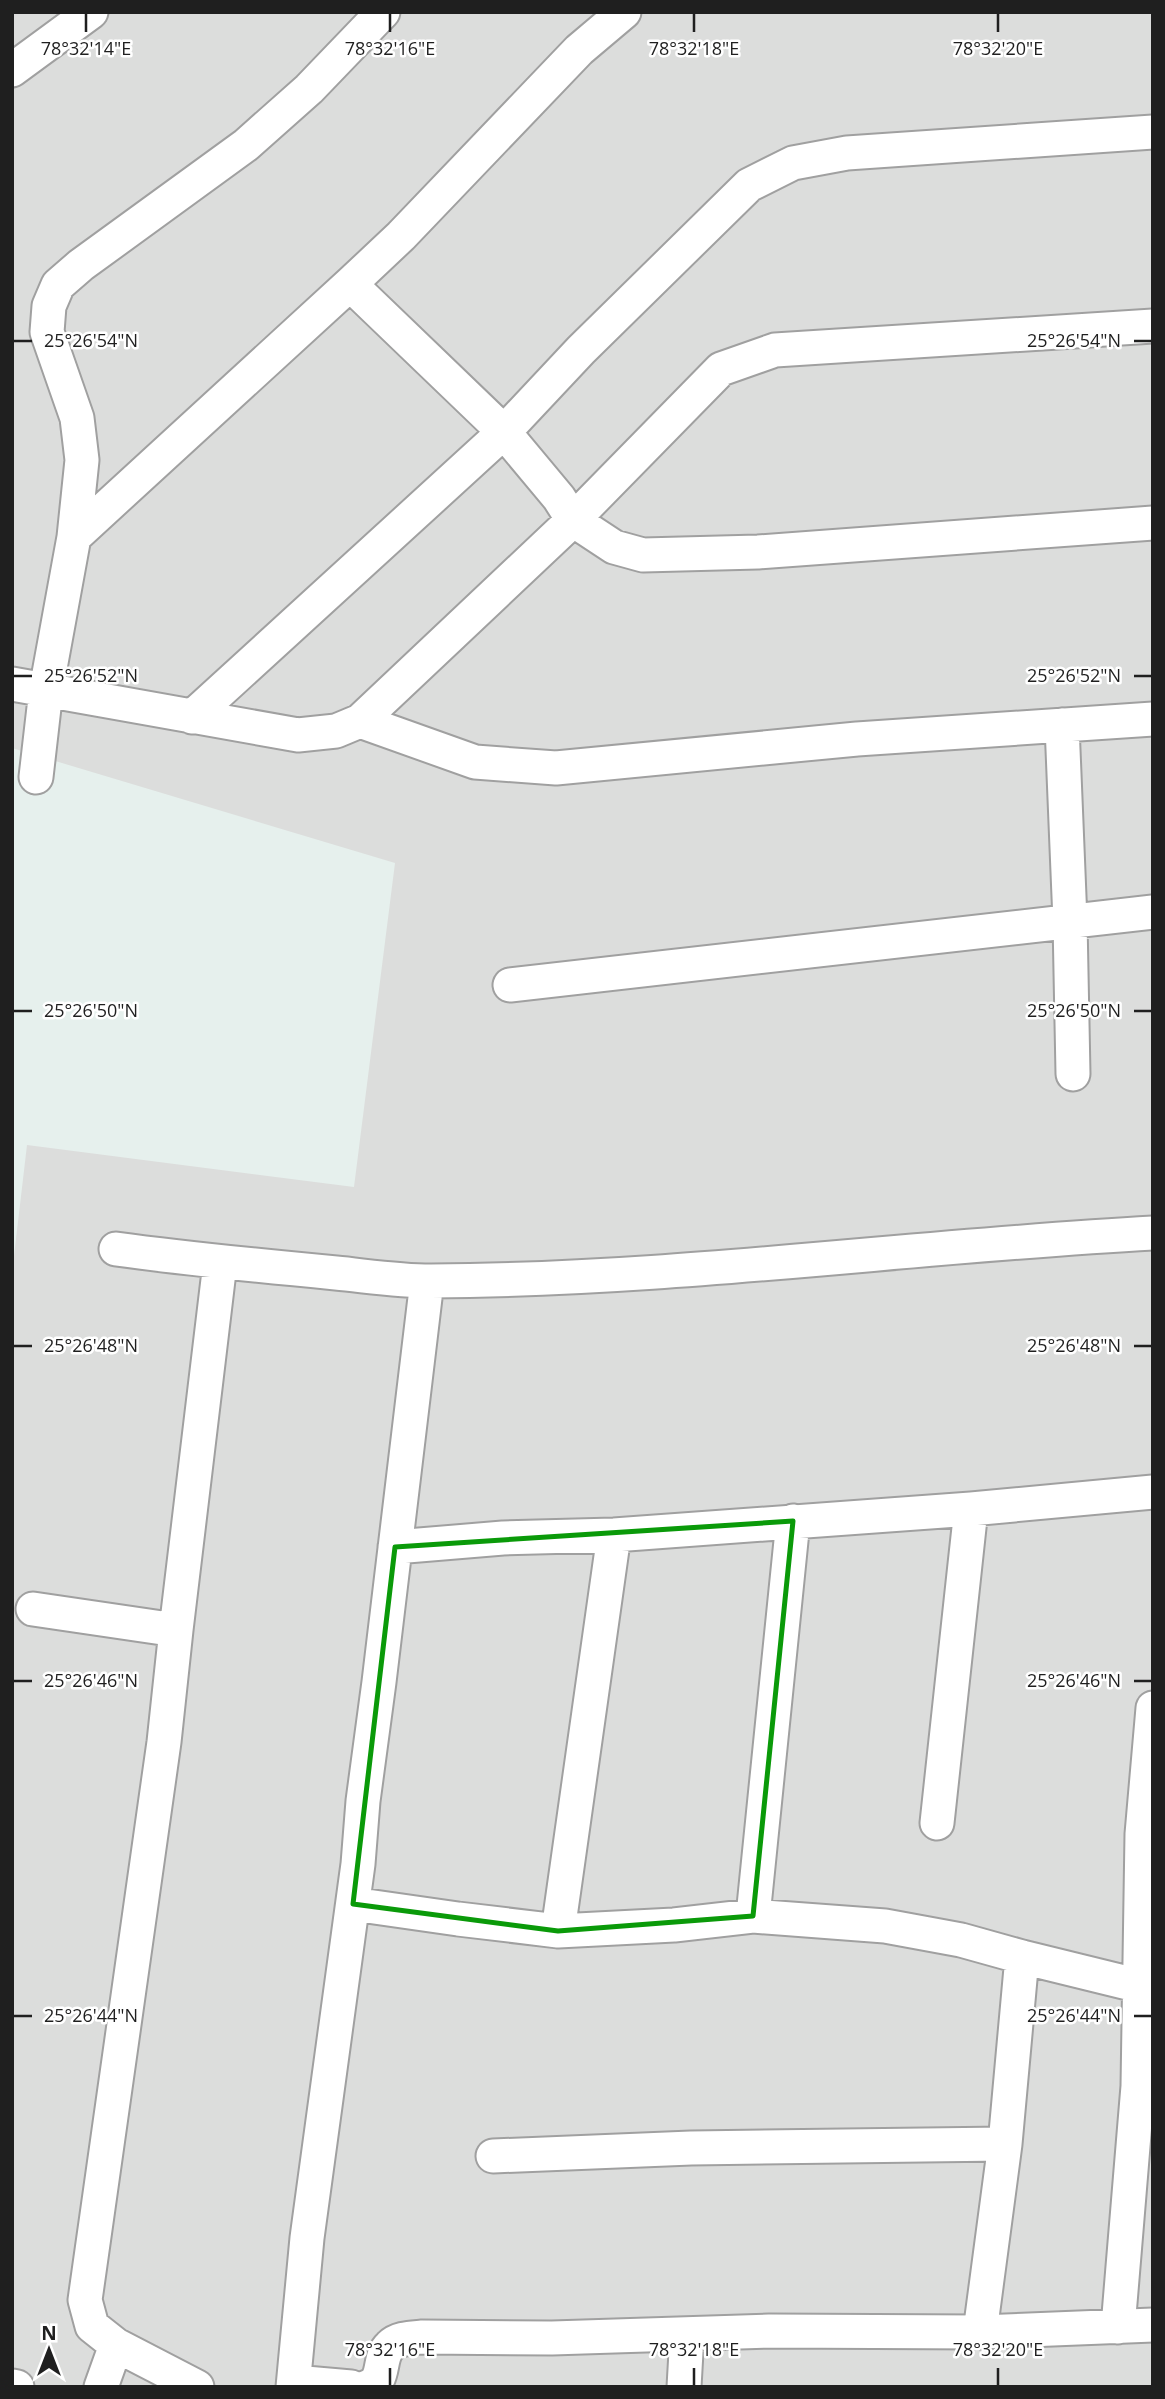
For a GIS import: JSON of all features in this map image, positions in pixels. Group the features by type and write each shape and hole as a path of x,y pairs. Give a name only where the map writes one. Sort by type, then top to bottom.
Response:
{"street":[{"path":"14,66 91,12"},
{"path":"36,777 46,690 74,537 82,460 77,418 47,332 49,306 58,285 81,265 246,145 309,89 383,12"},
{"path":"74,537 401,236 579,50 624,12"},
{"path":"192,717 504,432 581,350 749,185 793,163 848,153 1153,132"},
{"path":"350,284 504,432 559,498 573,520 614,547 643,555 758,552 1153,523"},
{"path":"12,684 298,735 336,731 360,721 573,520 721,369 775,350 1153,326"},
{"path":"360,721 475,762 556,768 857,739 1153,719"},
{"path":"1062,725 1073,1074"},
{"path":"510,985 1153,912"},
{"path":"116,1249 220,1263 427,1281 575,1278 797,1263 1073,1237 1153,1233"},
{"path":"197,2387 116,2345 92,2326 85,2300 164,1742 220,1263"},
{"path":"351,2387 294,2384 307,2238 353,1904 363,1801 427,1281"},
{"path":"395,1547 503,1538 614,1535 971,1509 1153,1492"},
{"path":"937,1823 971,1509"},
{"path":"753,1916 793,1521"},
{"path":"558,1931 614,1535"},
{"path":"33,1609 176,1630"},
{"path":"1118,2327 1146,1986 1139,1930 1142,1834 1153,1708"},
{"path":"353,1904 558,1931 674,1925 753,1916 885,1926 961,1940 1146,1986"},
{"path":"981,2332 1004,2144 1021,1957"},
{"path":"493,2156 691,2148 1004,2144"},
{"path":"367,2387 374,2385 380,2376 384,2357 390,2346 402,2339 422,2337 552,2338 769,2331 981,2332 1153,2325"},
{"path":"684,2387 687,2333"},
{"path":"101,2387 116,2345"}],"highlighted area":[{"path":"793,1521 753,1916 558,1931 353,1904 395,1547"}],"shaded area":[{"path":"12,12 1153,12 1153,2387 12,2387 12,1273 27,1145 354,1187 395,863 12,748"}]}
